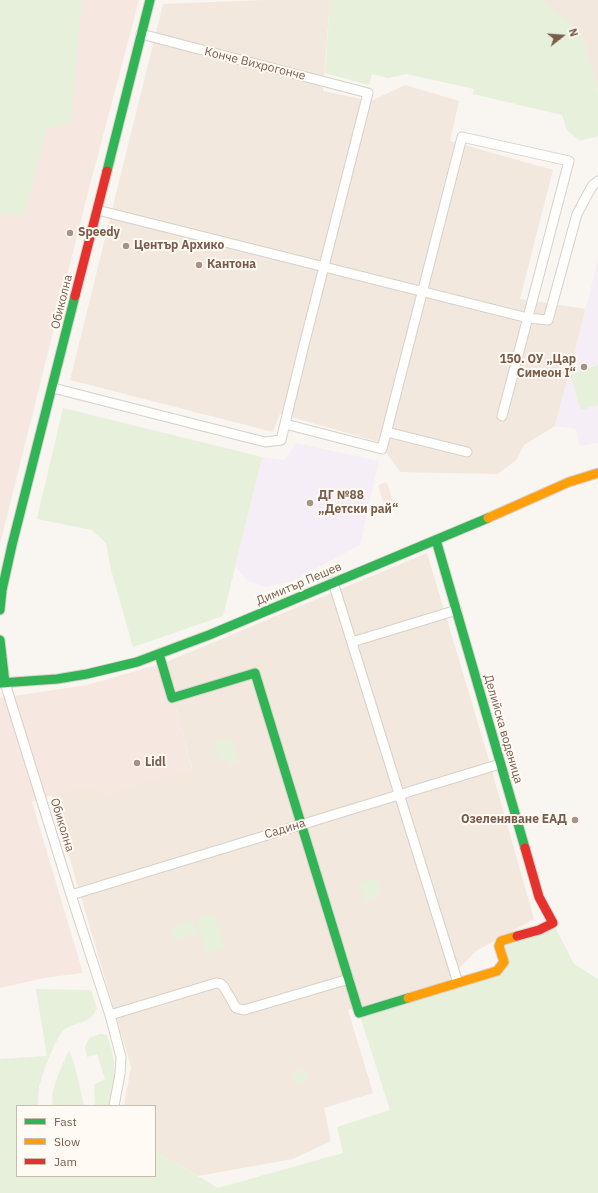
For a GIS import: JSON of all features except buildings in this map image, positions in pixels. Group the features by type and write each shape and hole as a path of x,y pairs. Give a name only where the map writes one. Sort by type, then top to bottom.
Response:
{"street":[{"name":"Обиколна","path":"0,610 7,565 150,0"},
{"name":"Конче Вихрогонче","path":"141,34 368,93 324,267"},
{"path":"285,424 382,449 462,137 569,160 502,416"},
{"path":"97,210 528,318 548,320 577,214 592,186 598,181"},
{"path":"53,388 265,442 281,440 324,267"},
{"path":"387,432 467,452"},
{"name":"Димитър Пешев","path":"3,683 57,679 87,674 137,662 210,635 436,540 569,482 598,473"},
{"name":"Делийска воденица","path":"436,540 539,897 553,923 539,930 501,941 499,946 504,962 497,971 458,983"},
{"path":"159,654 172,698 255,673 360,1013 458,983 333,582"},
{"path":"352,642 457,610"},
{"name":"Обиколна","path":"0,640 3,683 110,1015 121,1057 120,1074 114,1105"},
{"name":"Садина","path":"71,895 500,764"},
{"path":"110,1015 212,984 221,984 236,1008 244,1010 349,979"}],"shaded area":[{"path":"0,0 139,0 85,204 0,544"},
{"path":"265,0 330,0 323,91 371,101 405,85 459,101 450,141 553,170 520,299 586,309 555,426 524,445 516,460 498,474 400,472 379,442 280,414 273,432 70,380 163,4"},
{"path":"541,0 598,0 598,91 582,38"},
{"name":"150. ОУ „Цар Симеон I“","path":"598,261 598,443 579,446 576,429 555,426"},
{"name":"ДГ №88 „Детски рай“","path":"296,443 379,461 360,545 292,581 265,587 248,581 235,567 262,457 284,460"},
{"path":"387,482 395,509 386,512 378,485"},
{"path":"427,553 486,750 534,919 476,951 448,980 348,1010 373,1093 324,1108 331,1141 293,1159 198,1176 156,1152 156,1105 124,1105 131,1067 51,795 86,785 192,768 164,663"},
{"path":"164,663 192,769 105,795 87,786 32,802 83,973 44,978 0,988 0,698 87,685"}],"green space":[{"path":"0,0 82,0 71,123 47,129 24,215 0,214"},
{"path":"330,0 541,0 570,22 582,38 598,91 598,136 580,141 567,130 562,115 473,94 474,89 406,74 388,78 372,74 369,85 325,73"},
{"path":"598,365 598,405 581,410 570,374"},
{"path":"63,408 262,457 223,616 133,647 111,570 106,543 92,530 37,519"},
{"path":"231,738 239,761 229,765 226,758 219,760 214,743"},
{"path":"377,877 381,890 377,891 378,896 364,901 359,883"},
{"path":"214,914 225,947 206,953 196,919"},
{"path":"193,920 197,933 174,940 170,927"},
{"path":"553,923 574,964 598,979 598,1193 0,1193 0,1059 47,1056 36,989 91,990 97,1008 91,1017 64,1030 56,1041 41,1081 38,1105 16,1105 16,1177 156,1177 156,1152 218,1188 343,1153 337,1127 390,1110 359,1013 497,971 499,946"},
{"path":"100,1034 107,1035 110,1043 114,1061 114,1079 112,1097 109,1105 95,1105 94,1085 105,1079 97,1054 87,1057 85,1047 89,1038"},
{"path":"69,1050 74,1063 84,1105 53,1105 53,1093 60,1070"},
{"path":"304,1069 308,1080 295,1084 292,1073"}],"traffic: fast":[{"path":"107,171 150,0"},
{"path":"0,610 2,590 12,545 75,296"},
{"path":"0,683 57,679 87,674 137,662 209,635 488,518"},
{"path":"436,540 525,848"},
{"path":"0,640 5,683"},
{"path":"159,654 172,698 255,673 359,1013 408,998"}],"traffic: slow":[{"path":"488,518 569,482 598,473"},
{"path":"408,998 497,971 504,962 499,946 501,941 517,936"}],"traffic: jam":[{"path":"75,296 107,171"},
{"path":"517,936 539,930 553,923 539,897 525,848"}],"place":[{"name":"Speedy","path":"70,233"},
{"name":"Център Архико","path":"126,246"},
{"name":"Кантона","path":"199,265"},
{"name":"150. ОУ „Цар Симеон I“","path":"584,367"},
{"name":"ДГ №88 „Детски рай“","path":"310,503"},
{"name":"Lidl","path":"137,763"},
{"name":"Озеленяване ЕАД","path":"575,820"}]}
